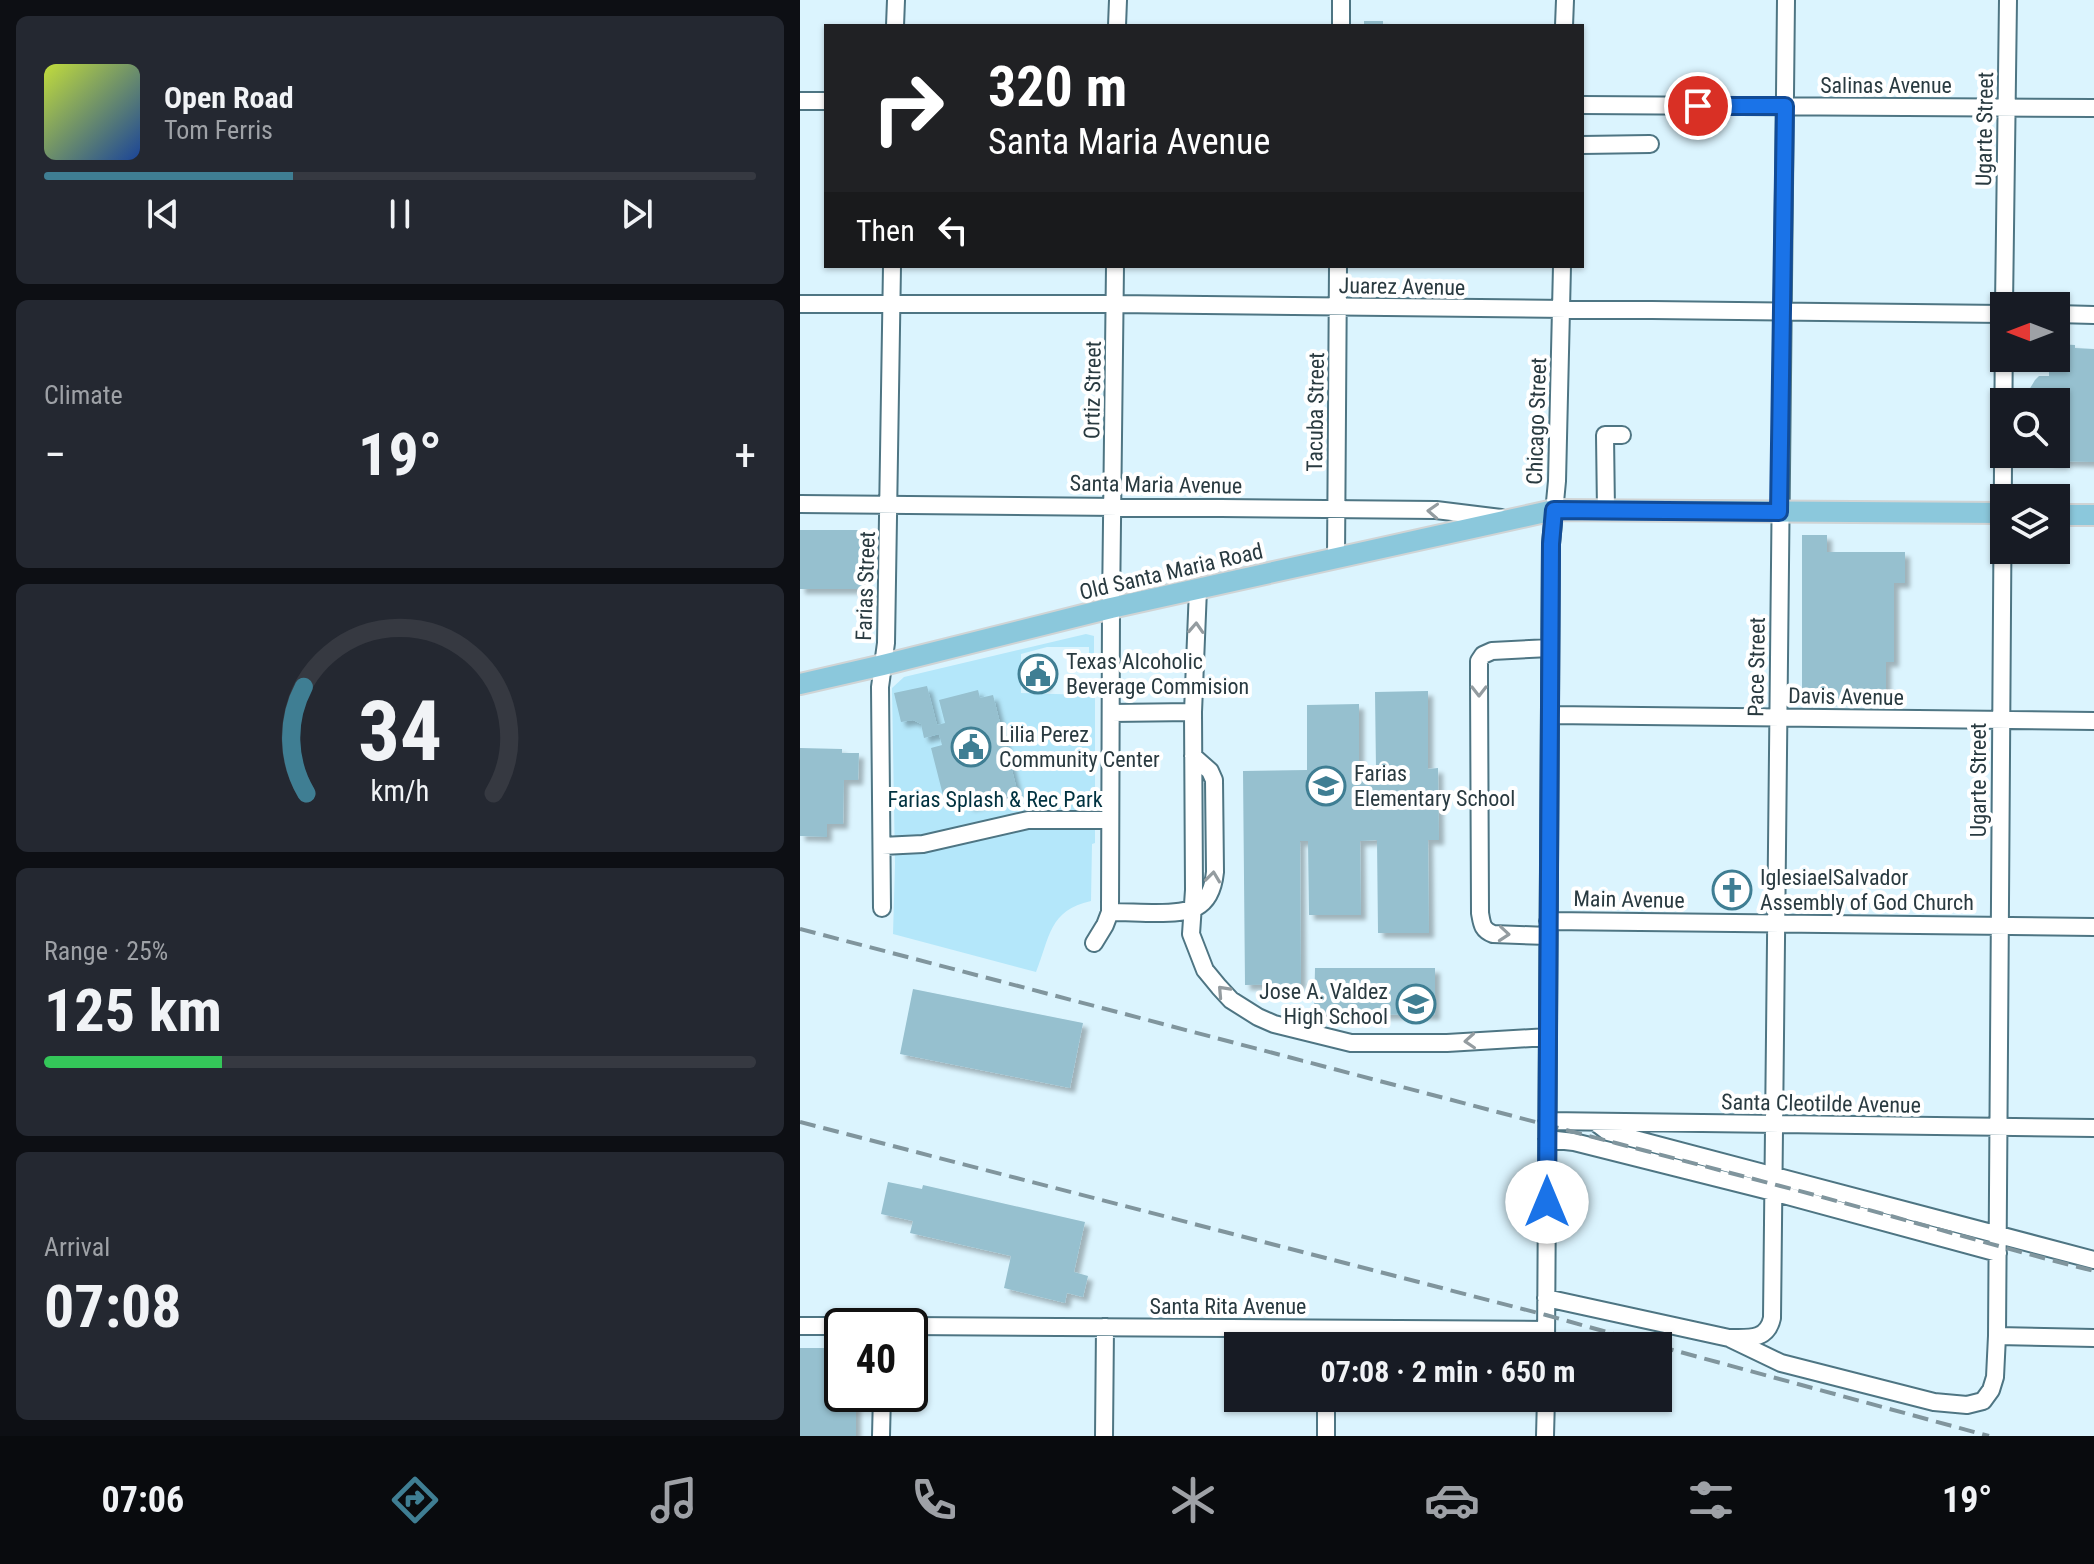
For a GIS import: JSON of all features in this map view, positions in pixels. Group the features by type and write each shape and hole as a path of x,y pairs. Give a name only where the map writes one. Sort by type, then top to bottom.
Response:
{"main road":[{"path":"1554,510 1990,513"},
{"name":"Old Santa Maria Road","path":"800,684 1111,608 1554,510"},
{"path":"2070,515 2094,515"}],"street":[{"path":"895,24 896,0"},
{"path":"1117,24 1118,0"},
{"path":"1341,0 1341,24"},
{"path":"1564,24 1565,0"},
{"name":"Pace Street","path":"1729,1338 1753,1338 1765,1333 1772,1318 1786,0"},
{"name":"Ugarte Street","path":"2004,292 2008,0"},
{"path":"800,101 824,101"},
{"name":"Salinas Avenue","path":"1584,105 2094,108"},
{"path":"1584,145 1650,144"},
{"name":"Farias Street","path":"882,908 880,687 886,643 892,268"},
{"name":"Ortiz Street","path":"1094,943 1110,912 1115,268"},
{"name":"Tacuba Street","path":"1336,558 1338,268"},
{"name":"Chicago Street","path":"1546,1332 1551,544 1557,481 1562,268"},
{"name":"Juarez Avenue","path":"800,304 1115,304 1990,314"},
{"path":"2070,314 2094,315"},
{"name":"Ugarte Street","path":"2003,484 2004,372"},
{"path":"1606,511 1605,435 1622,435"},
{"name":"Santa Maria Avenue","path":"800,504 1436,510 1510,520"},
{"name":"Ugarte Street","path":"1729,1338 1781,1363 1934,1402 1967,1405 1983,1401 1991,1390 1995,1377 1997,1336 2002,564"},
{"path":"1198,589 1193,712 1194,890 1191,934 1205,970 1231,1000 1258,1017 1274,1024 1351,1043 1447,1043 1548,1037"},
{"name":"Main Avenue","path":"1550,648 1492,651 1479,661 1480,897 1482,926 1486,932 1776,923 2094,927"},
{"path":"1111,713 1193,712"},
{"name":"Davis Avenue","path":"1550,715 2094,721"},
{"path":"882,846 923,844 1028,820 1110,820"},
{"path":"1110,912 1180,913 1192,910"},
{"name":"Santa Cleotilde Avenue","path":"1547,1121 2094,1128"},
{"path":"1594,1122 1608,1132 1773,1185"},
{"path":"1547,1139 1574,1142 1773,1185 1998,1245 2094,1260"},
{"path":"1546,1298 1729,1338"},
{"path":"800,1326 824,1326"},
{"name":"Santa Rita Avenue","path":"928,1326 1105,1327 1224,1333"},
{"path":"1104,1436 1105,1327"},
{"path":"1997,1336 2094,1338"},
{"path":"881,1436 882,1412"},
{"path":"1326,1412 1326,1436"},
{"path":"1545,1436 1546,1412"}],"green space":[{"name":"Farias Splash & Rec Park","path":"1086,634 1094,636 1094,662 1089,663 1089,647 1047,647 1021,654 1021,693 1090,695 1091,680 1095,680 1095,843 1092,844 1091,901 1077,905 1059,918 1048,937 1036,972 893,934 892,688 904,677"}],"building":[{"path":"1364,21 1383,21 1383,24 1364,24"},
{"path":"2070,345 2094,349 2094,462 2070,461 2070,388 2030,388 2039,376 2049,376 2049,372 2070,372"},
{"path":"800,530 863,530 862,589 800,589"},
{"path":"1802,535 1827,535 1827,552 1905,552 1905,583 1894,583 1894,662 1886,662 1886,699 1802,699"},
{"name":"Texas Alcoholic Beverage Commision","path":"1029,662 1046,662 1046,686 1029,686"},
{"name":"Lilia Perez Community Center","path":"927,686 937,725 945,723 939,700 978,690 980,698 993,695 1018,794 969,806 966,794 944,799 931,748 942,745 939,734 924,738 921,724 913,720 901,722 894,693"},
{"path":"1428,691 1428,769 1438,768 1439,840 1428,840 1429,933 1378,933 1377,840 1360,841 1361,915 1309,915 1308,841 1300,841 1301,984 1245,985 1243,771 1307,770 1307,705 1359,704 1359,769 1376,769 1375,692"},
{"path":"800,748 842,749 842,753 859,753 858,780 844,780 843,824 827,824 827,837 800,836"},
{"path":"1315,968 1435,968 1435,1015 1314,1014"},
{"path":"913,989 1083,1023 1070,1088 900,1054"},
{"path":"888,1182 922,1189 923,1185 1085,1222 1074,1272 1088,1276 1083,1297 1067,1293 1065,1303 1004,1288 1011,1256 910,1233 913,1221 881,1214"},
{"path":"800,1348 824,1348 824,1412 856,1412 856,1436 800,1436"}],"railway":[{"path":"800,929 2094,1271"},
{"path":"800,1122 1607,1332"},
{"path":"1672,1350 1989,1436"}],"place":[{"name":"Texas Alcoholic Beverage Commision","path":"1038,674"},
{"name":"Lilia Perez Community Center","path":"971,747"},
{"name":"Farias Elementary School","path":"1326,786"},
{"name":"IglesiaelSalvador Assembly of God Church","path":"1732,890"},
{"name":"Jose A. Valdez High School","path":"1416,1004"}],"route":[{"path":"1547,1202 1551,544 1554,510 1779,512 1785,106 1698,106"}]}
